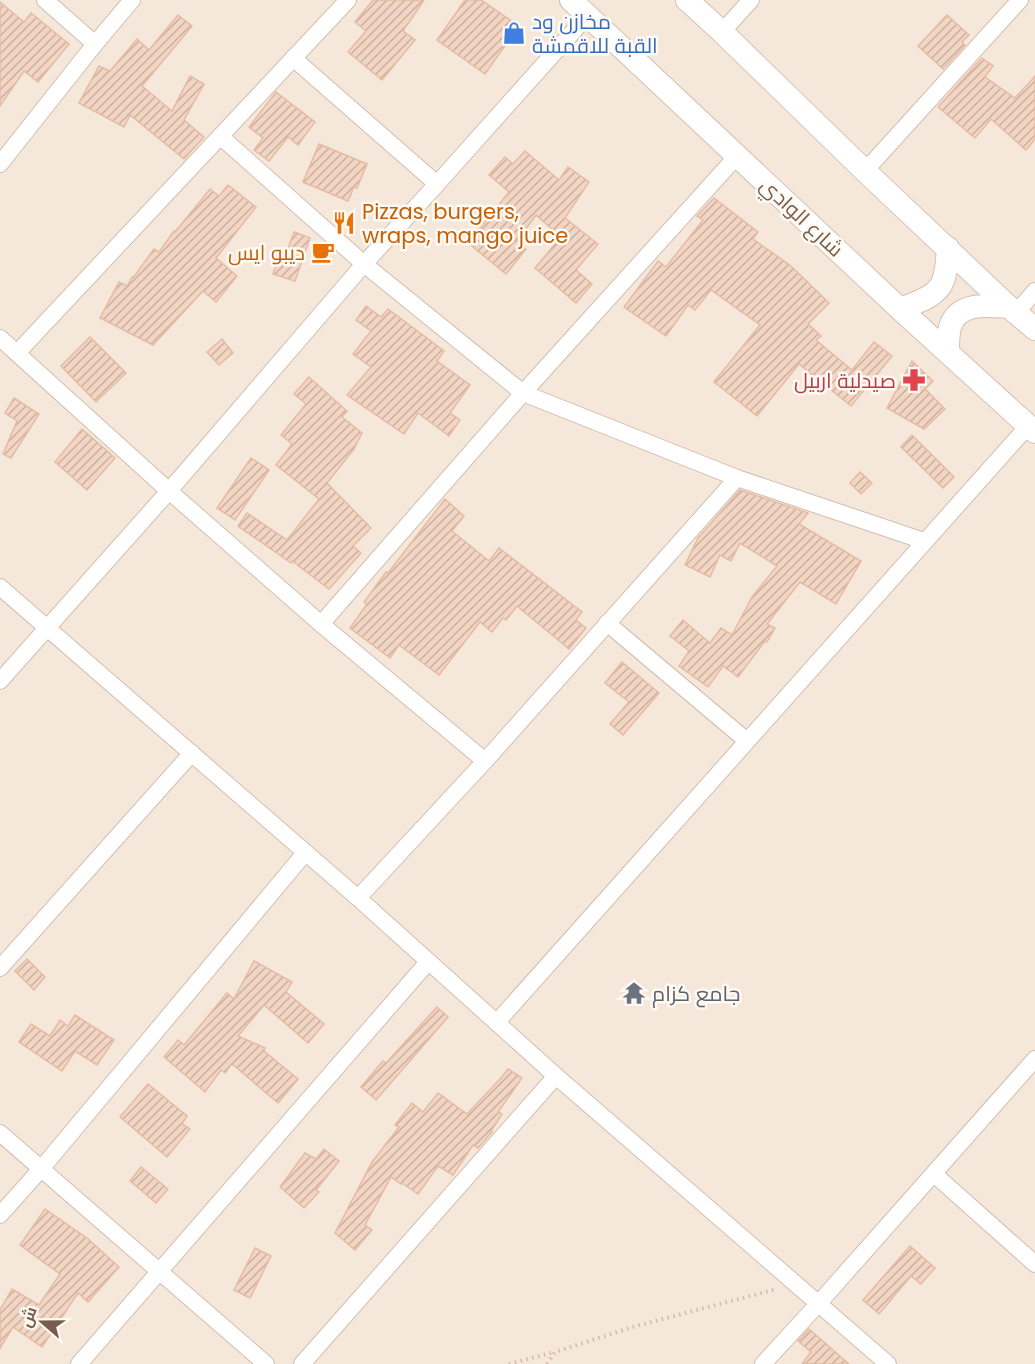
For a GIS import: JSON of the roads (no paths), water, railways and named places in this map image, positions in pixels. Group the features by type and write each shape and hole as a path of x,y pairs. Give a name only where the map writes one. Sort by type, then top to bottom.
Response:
{"main road":[{"path":"687,0 1012,310 1035,329"},
{"name":"شارع الوادي","path":"580,8 1031,429"},
{"path":"900,309 924,299 942,284 948,248"},
{"path":"948,351 949,330 958,314 970,307 1012,310"}],"street":[{"path":"45,0 95,44"},
{"path":"0,164 132,0"},
{"path":"17,353 348,0"},
{"path":"722,33 751,0"},
{"path":"865,171 1020,0"},
{"path":"0,681 169,491 364,264 438,184 580,8"},
{"path":"293,58 438,184"},
{"path":"220,136 364,264 523,393 737,478 924,542"},
{"path":"321,624 523,393 737,156"},
{"path":"1012,310 1035,291"},
{"path":"0,338 169,491 321,624 485,761"},
{"path":"497,1022 924,542 1031,429"},
{"path":"358,898 485,761 737,478"},
{"path":"0,587 358,898 556,1076 888,1364"},
{"path":"607,623 747,741"},
{"path":"0,968 192,753"},
{"path":"0,1215 305,853"},
{"path":"79,1364 428,962"},
{"path":"763,1364 1035,1059"},
{"path":"302,1364 556,1076"},
{"path":"0,1133 266,1364"},
{"path":"934,1174 1035,1264"}],"place":[{"name":"مخازن ود القبة للاقمشة","path":"514,33"},
{"name":"Pizzas, burgers, wraps, mango juice","path":"344,223"},
{"name":"ديبو ايس","path":"323,252"},
{"name":"صيدلية اربيل","path":"914,380"},
{"name":"جامع كزام","path":"634,993"}]}
